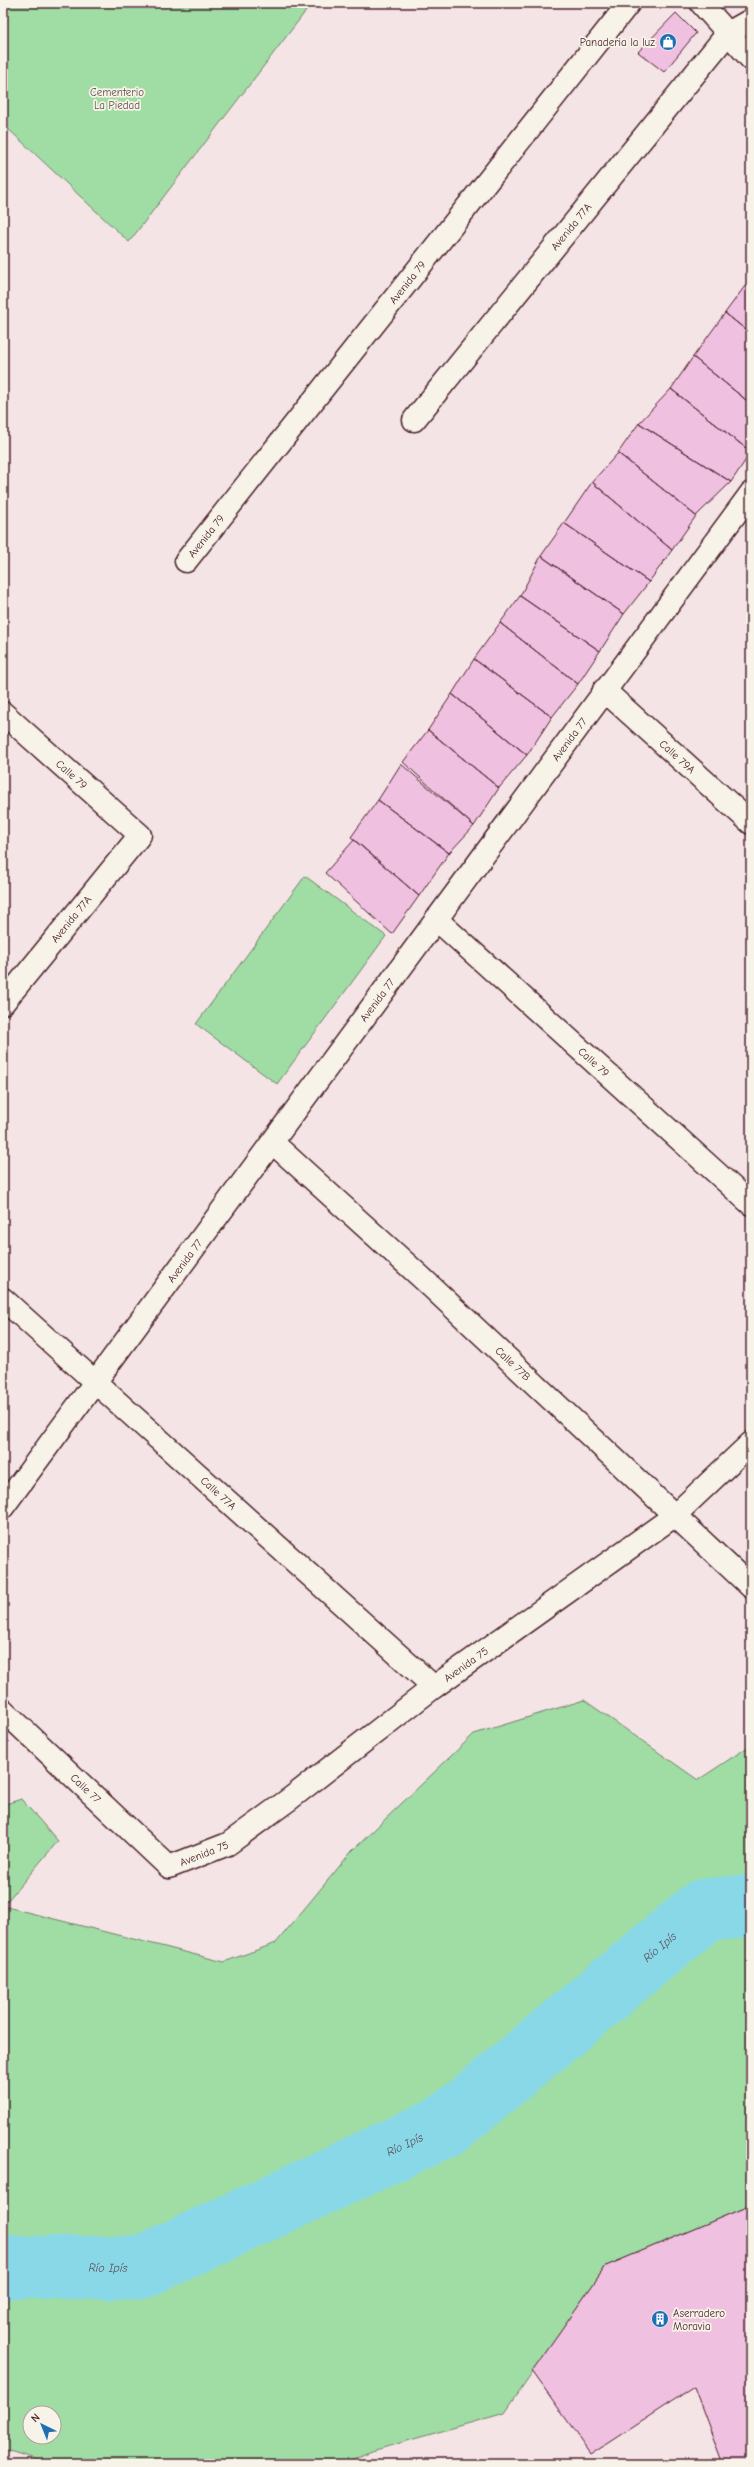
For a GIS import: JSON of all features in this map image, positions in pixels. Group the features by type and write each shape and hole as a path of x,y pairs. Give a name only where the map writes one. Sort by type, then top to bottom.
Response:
{"street":[{"name":"Avenida 79","path":"186,561 629,3"},
{"path":"701,3 751,59"},
{"path":"728,33 751,20"},
{"name":"Avenida 77A","path":"414,420 728,33"},
{"name":"Avenida 77","path":"3,1507 94,1382 273,1143 604,690 751,493"},
{"name":"Calle 79A","path":"604,690 751,823"},
{"name":"Calle 79","path":"3,713 140,835"},
{"name":"Avenida 77A","path":"3,1004 140,835"},
{"name":"Calle 79","path":"436,919 751,1204"},
{"name":"Calle 77B","path":"273,1143 422,1278 751,1587"},
{"name":"Calle 77A","path":"3,1299 434,1687"},
{"name":"Avenida 75","path":"169,1868 228,1844 291,1798 434,1687 674,1516 751,1443"},
{"name":"Calle 77","path":"3,1710 169,1868"}],"green space":[{"name":"Cementerio La Piedad","path":"3,3 312,3 129,242 3,124"},
{"path":"305,876 386,936 277,1084 196,1024"},
{"path":"584,1700 698,1780 751,1745 751,2205 606,2266 505,2413 372,2451 341,2464 51,2464 3,2449 3,1906 224,1962 276,1943 352,1851 474,1734"},
{"path":"21,1799 58,1841 3,1906 3,1805"}],"building":[{"name":"Panaderia la luz","path":"676,13 696,33 664,72 638,52"},
{"path":"745,286 751,289 751,334 725,313"},
{"path":"725,313 751,334 751,404 693,357"},
{"path":"693,357 751,404 751,452 671,389"},
{"path":"671,389 751,452 731,482 639,423"},
{"path":"639,423 731,482 696,516 618,453"},
{"path":"618,453 696,516 672,550 592,482"},
{"path":"592,482 672,550 649,582 564,523"},
{"path":"564,523 649,582 624,614 541,556"},
{"path":"541,556 624,614 600,651 520,596"},
{"path":"520,596 600,651 578,684 500,623"},
{"path":"500,623 578,684 552,717 474,659"},
{"path":"474,659 552,717 527,755 452,694"},
{"path":"452,694 527,755 499,788 428,730"},
{"path":"428,730 499,788 474,826 403,762"},
{"path":"401,764 474,826 449,853 378,800"},
{"path":"378,800 449,853 419,896 351,837"},
{"path":"354,840 419,896 392,934 325,873"},
{"name":"Aserradero Moravia","path":"751,2205 751,2464 723,2464 694,2387 591,2454 532,2371 606,2266"}],"waterway":[{"name":"Río Ipís","path":"3,2267 140,2268 447,2125 704,1910 751,1906"}],"place":[{"name":"Panaderia la luz","path":"668,42"},
{"name":"Aserradero Moravia","path":"660,2319"}]}
